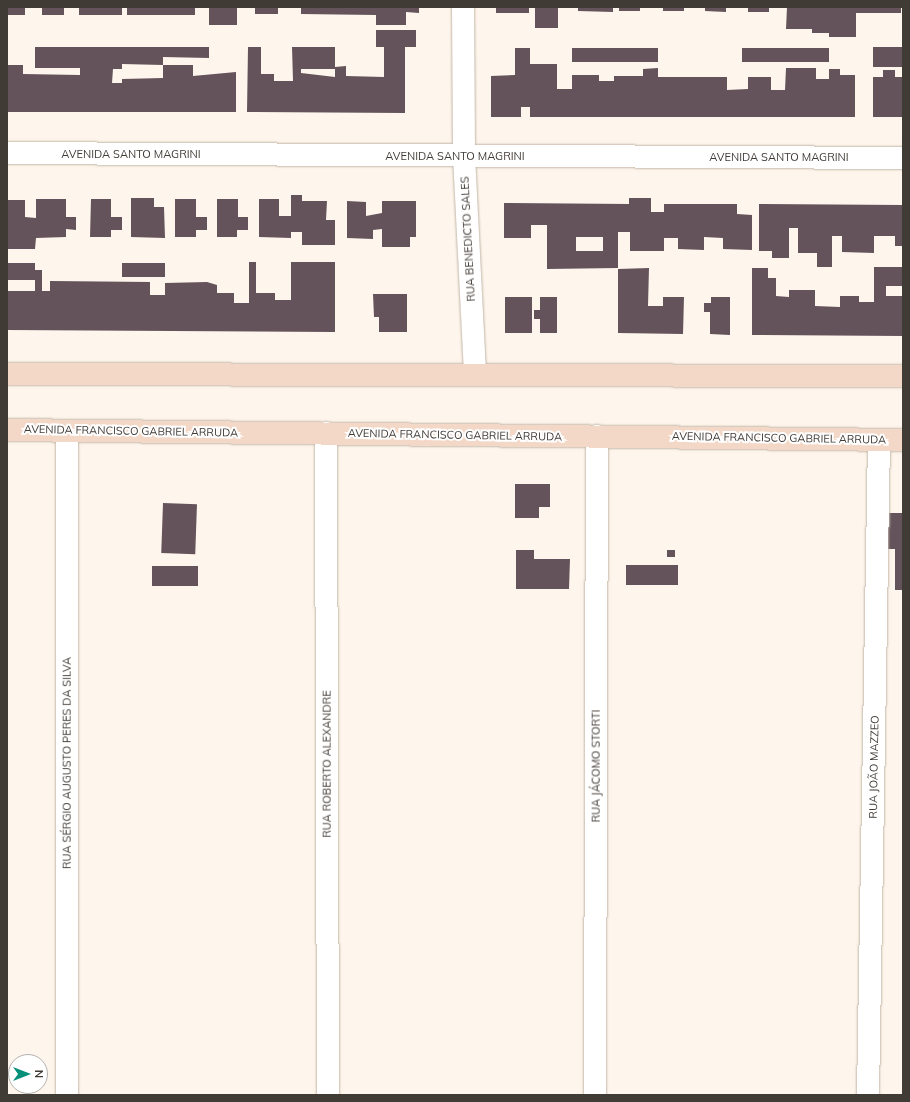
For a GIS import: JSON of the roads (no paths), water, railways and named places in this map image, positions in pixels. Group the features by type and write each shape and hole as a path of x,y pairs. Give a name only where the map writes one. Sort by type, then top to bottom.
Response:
{"main road":[{"path":"7,374 903,376"},
{"name":"AVENIDA FRANCISCO GABRIEL ARRUDA","path":"7,430 903,440"}],"street":[{"name":"RUA BENEDICTO SALES","path":"463,7 464,156 475,375"},
{"name":"AVENIDA SANTO MAGRINI","path":"7,153 903,158"},
{"name":"RUA SÉRGIO AUGUSTO PERES DA SILVA","path":"66,431 67,1095"},
{"name":"RUA ROBERTO ALEXANDRE","path":"326,434 328,1095"},
{"name":"RUA JÁCOMO STORTI","path":"595,1095 597,436"},
{"name":"RUA JOÃO MAZZEO","path":"868,1095 879,440"}]}
